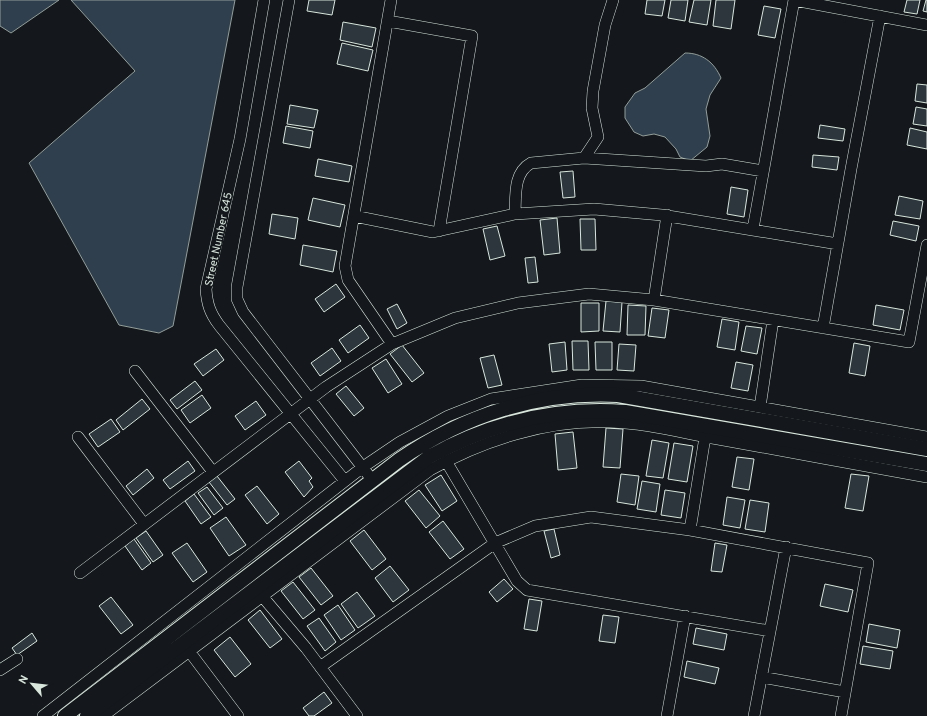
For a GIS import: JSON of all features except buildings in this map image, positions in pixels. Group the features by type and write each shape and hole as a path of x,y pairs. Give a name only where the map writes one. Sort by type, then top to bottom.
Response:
{"main road":[{"path":"65,716 417,448 471,420 509,407 547,398 584,394 618,395 927,449"},
{"path":"87,716 430,457 463,439 499,426 555,414 592,411 625,412 927,464"}],"street":[{"name":"Street Number 645","path":"264,0 240,140 206,289 207,304 212,314 299,407 363,467 373,481"},
{"name":"Street Number 645","path":"289,0 237,287 238,299 243,312 344,482"},
{"path":"391,0 345,266 348,280 392,344"},
{"path":"584,158 598,137 592,108 593,91 605,25 613,0"},
{"path":"753,229 794,0 927,25"},
{"path":"823,328 880,16"},
{"path":"388,21 472,36 439,231"},
{"path":"515,214 519,173 524,167 532,163 584,158 706,166 722,164 763,171"},
{"path":"354,216 432,232 515,214 594,209 667,216 838,244"},
{"path":"654,300 667,216"},
{"path":"80,573 299,407 392,344 455,318 518,303 589,294 654,300 909,342 924,277 927,245"},
{"path":"760,407 774,320"},
{"path":"135,371 213,472"},
{"path":"43,716 363,467 400,442 448,416 491,399 582,385 641,386 927,436"},
{"path":"103,716 430,470 446,461 486,444 514,435 562,425 610,422 705,437 927,477"},
{"path":"78,437 144,524"},
{"path":"690,530 705,437"},
{"path":"446,461 517,581 527,590 770,630"},
{"path":"320,667 495,543 535,526 591,516 690,530 868,562 841,716"},
{"path":"754,716 786,547"},
{"path":"262,596 320,667 357,716"},
{"path":"667,716 685,616"},
{"path":"189,651 238,716"},
{"path":"0,670 17,659"},
{"path":"761,678 845,692"}],"water":[{"path":"0,0 59,0 11,33 0,26"},
{"path":"71,0 235,0 173,326 159,333 119,325 29,163 135,71"},
{"path":"685,53 691,53 707,60 715,67 721,78 710,95 706,109 710,136 707,147 690,161 680,157 676,149 665,137 654,134 643,136 634,132 625,118 625,107 635,93 645,88"}]}
